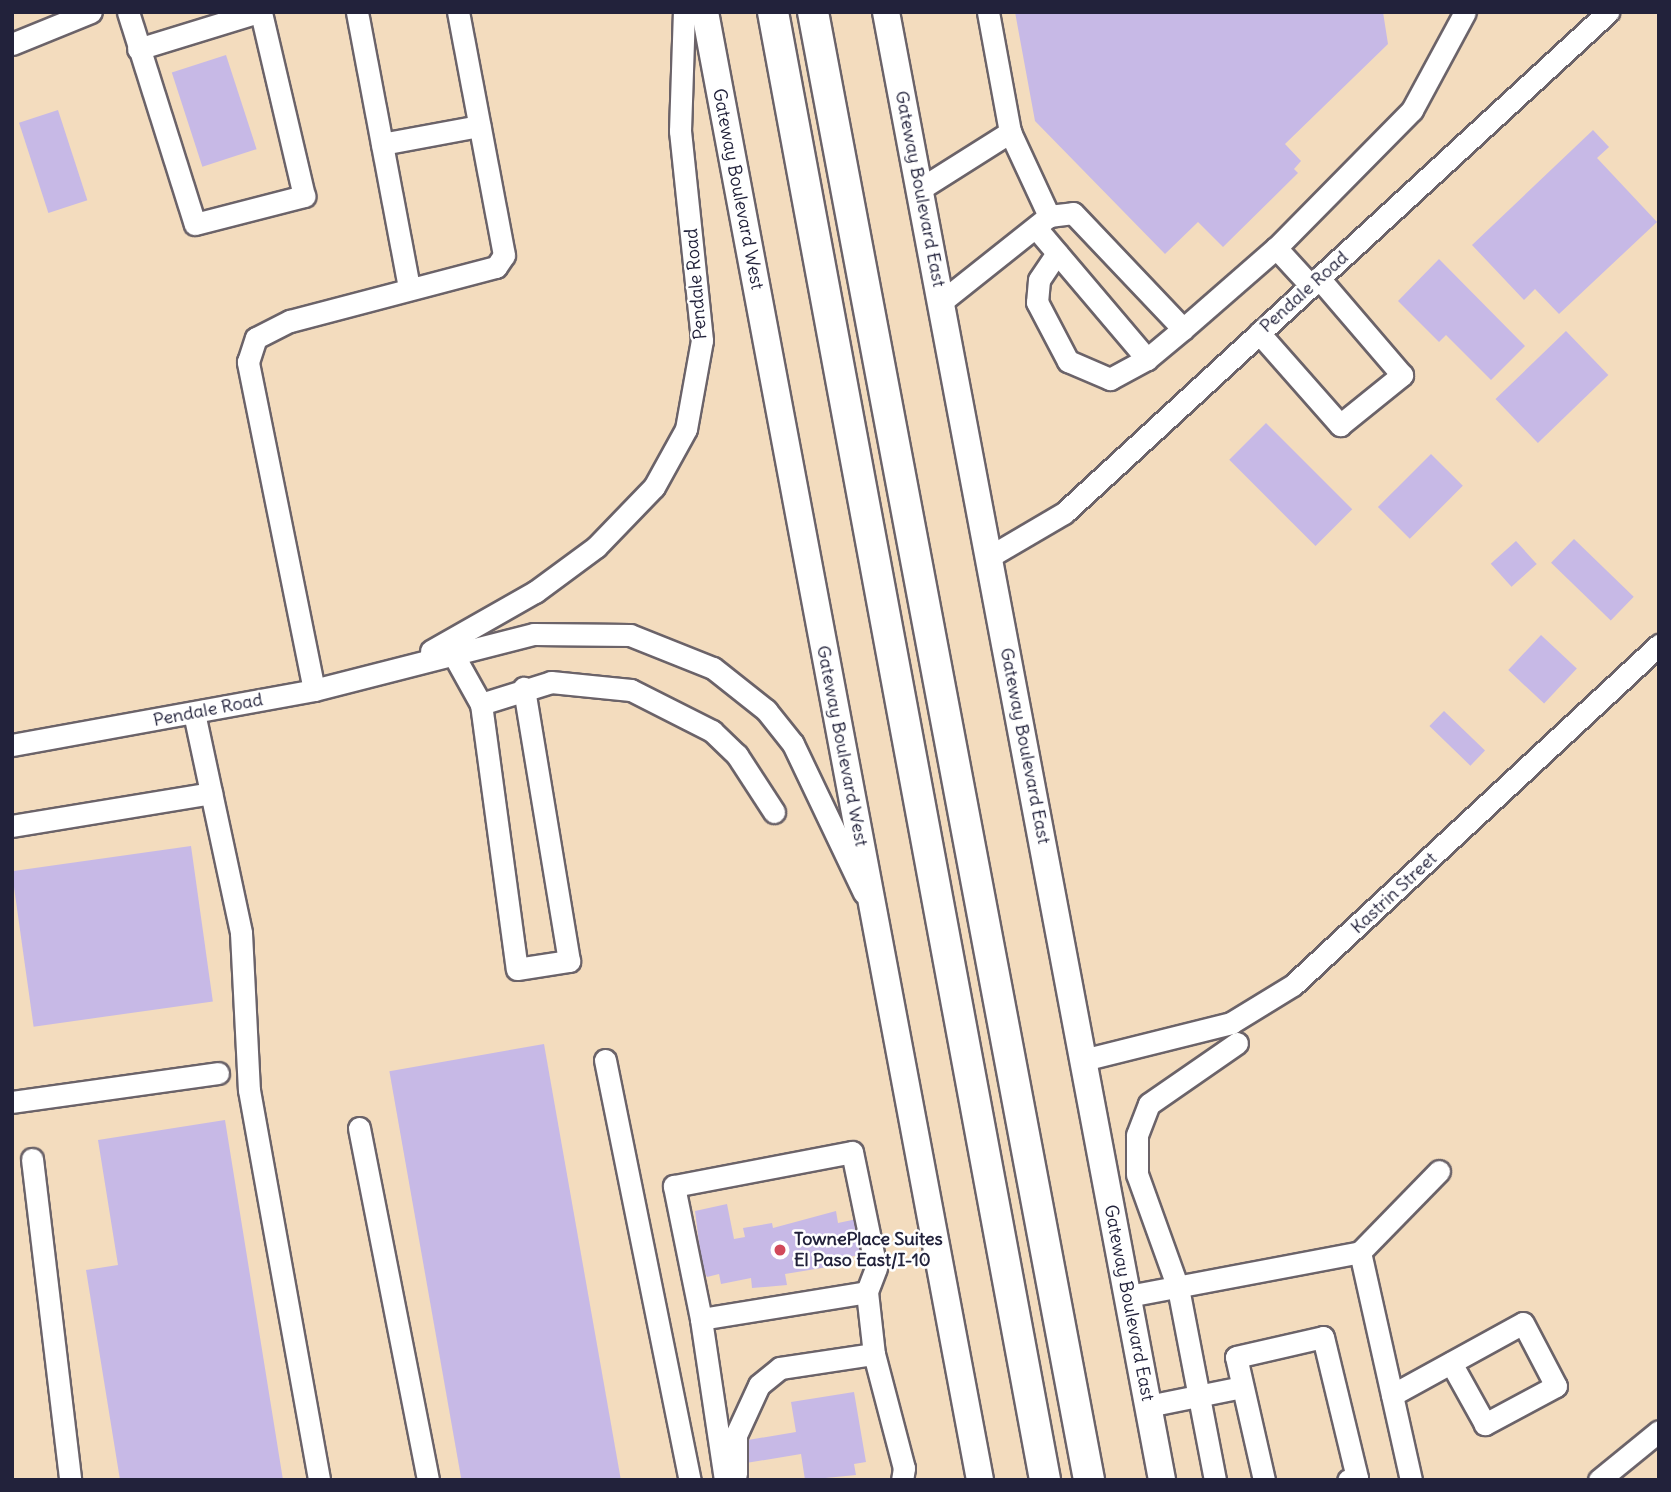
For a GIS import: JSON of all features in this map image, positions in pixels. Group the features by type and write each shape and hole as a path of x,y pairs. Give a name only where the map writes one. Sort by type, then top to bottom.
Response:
{"highway":[{"path":"773,12 1045,1480"},
{"path":"813,12 1089,1480"}],"main road":[{"name":"Gateway Boulevard West","path":"705,12 980,1480"},
{"name":"Gateway Boulevard East","path":"887,12 1162,1480"}],"street":[{"path":"12,44 69,15 91,12"},
{"path":"128,12 138,49 195,225 304,196 260,12 138,49"},
{"path":"357,12 409,286"},
{"path":"314,690 248,362 256,338 290,321 409,286 496,267 504,255 458,12"},
{"name":"Pendale Road","path":"401,666 535,592 596,547 654,487 686,429 702,340 680,131 684,12"},
{"path":"988,12 1010,132 1042,222 1057,253 1147,359"},
{"path":"1057,253 1038,280 1037,302 1068,361 1110,379 1147,359 1276,248 1412,110 1465,12"},
{"name":"Pendale Road","path":"989,557 1064,513 1608,12"},
{"path":"382,144 479,126"},
{"path":"920,189 1010,132"},
{"path":"941,302 1042,222 1073,214 1183,329"},
{"path":"1259,333 1340,425 1402,375 1315,282 1276,248"},
{"name":"Pendale Road","path":"12,745 314,690 534,634 592,631 653,641 713,668 766,710 793,744 874,913"},
{"name":"Kastrin Street","path":"1083,1059 1231,1023 1293,985 1659,645"},
{"path":"453,654 481,704 517,969 569,961 524,688"},
{"path":"481,704 524,688 594,683 667,704 737,755 774,812"},
{"path":"194,713 241,933 249,1090 319,1480"},
{"path":"12,827 211,793"},
{"path":"1215,1480 1178,1288 1137,1174 1137,1135 1149,1104 1237,1043"},
{"path":"605,1060 690,1480"},
{"path":"12,1102 218,1073"},
{"path":"359,1128 428,1480"},
{"path":"725,1480 701,1319 674,1186 852,1153 876,1268 867,1292 874,1354 903,1477"},
{"path":"32,1159 69,1480"},
{"path":"1128,1296 1360,1252 1439,1171"},
{"path":"1360,1252 1411,1480"},
{"path":"701,1319 867,1292"},
{"path":"1392,1395 1523,1323 1556,1386 1485,1424 1451,1363"},
{"path":"1264,1480 1236,1357 1324,1338 1357,1478 1348,1480"},
{"path":"736,1480 740,1421 774,1373 874,1354"},
{"path":"1148,1406 1242,1387"},
{"path":"1599,1480 1659,1431"}],"building":[{"path":"1015,12 1383,12 1388,44 1285,144 1301,161 1294,169 1298,173 1223,247 1198,222 1165,254 1035,121"},
{"path":"226,55 257,149 202,167 172,73"},
{"path":"58,110 87,200 48,213 19,123"},
{"path":"1593,130 1609,147 1597,158 1657,222 1559,314 1535,289 1524,300 1472,245"},
{"path":"1439,259 1525,346 1491,380 1446,335 1439,342 1398,301"},
{"path":"1566,331 1608,375 1538,443 1496,399"},
{"path":"1266,423 1352,509 1315,546 1229,460"},
{"path":"1431,454 1463,486 1410,539 1378,507"},
{"path":"1574,539 1634,597 1611,620 1551,563"},
{"path":"1516,541 1537,564 1511,587 1491,564"},
{"path":"1541,635 1577,668 1544,704 1508,670"},
{"path":"1444,711 1485,751 1470,766 1429,726"},
{"path":"191,846 213,1001 34,1027 12,871"},
{"path":"544,1044 621,1480 461,1480 389,1071"},
{"path":"225,1120 283,1480 120,1480 86,1270 118,1265 98,1140"},
{"name":"TownePlace Suites El Paso East/I-10","path":"727,1204 734,1239 745,1237 743,1228 772,1223 773,1228 836,1211 838,1223 857,1219 863,1254 845,1258 846,1264 785,1274 787,1285 752,1288 751,1278 721,1284 719,1274 707,1277 702,1267 695,1211"},
{"path":"854,1392 866,1462 854,1464 856,1475 805,1480 801,1454 746,1463 742,1441 796,1432 791,1402"}],"place":[{"name":"TownePlace Suites El Paso East/I-10","path":"780,1250"}]}
